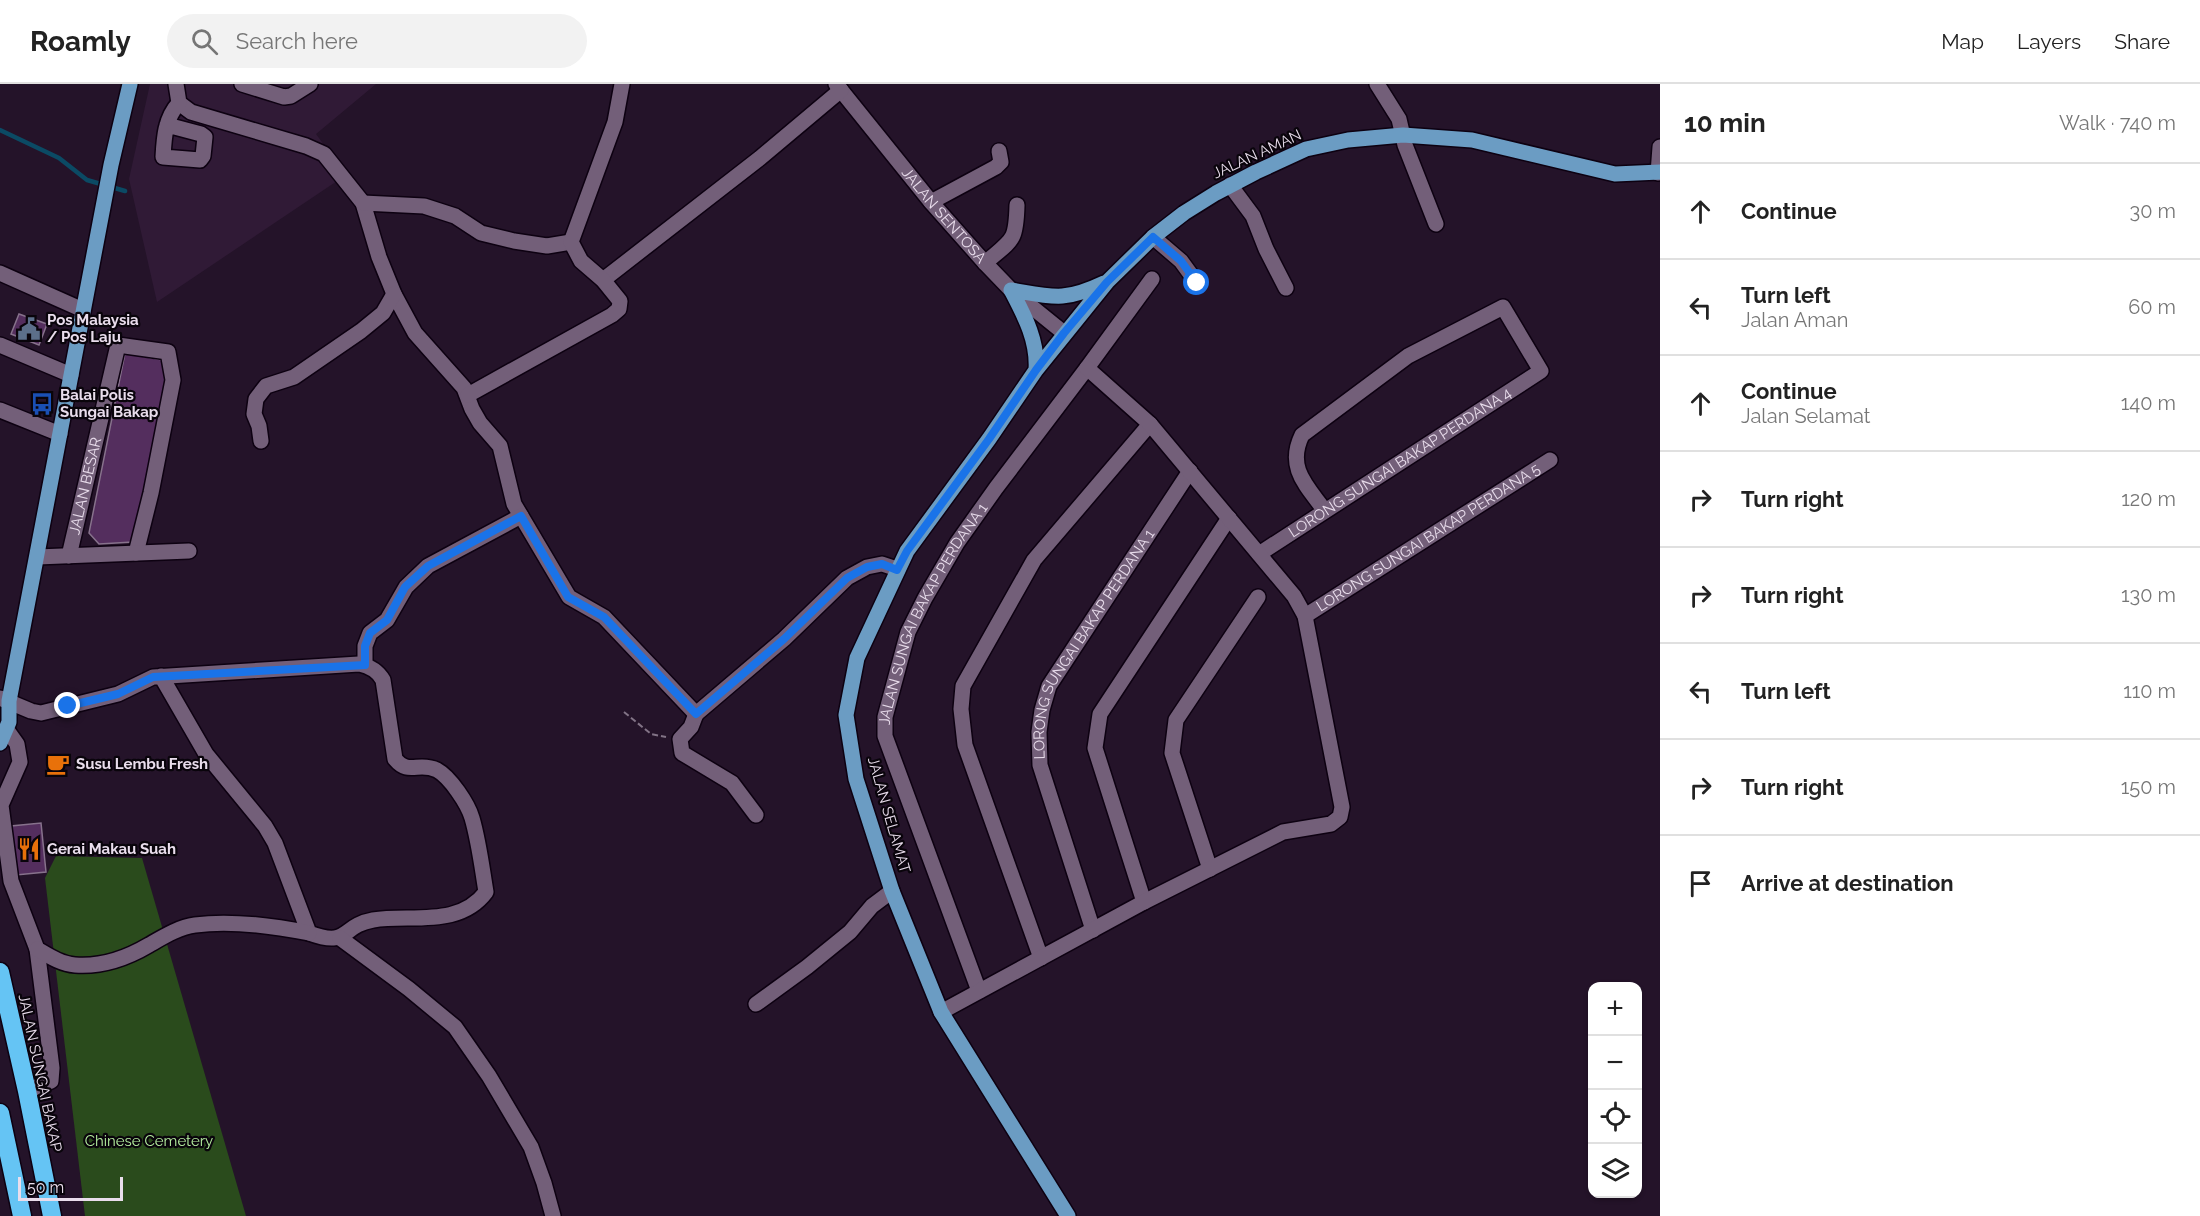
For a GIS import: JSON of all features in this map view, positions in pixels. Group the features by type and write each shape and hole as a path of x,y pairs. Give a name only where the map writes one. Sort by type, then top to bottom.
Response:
{"highway":[{"name":"JALAN SUNGAI BAKAP","path":"0,972 52,1216"},
{"path":"0,1113 22,1216"}],"main road":[{"path":"4,717 37,557 111,165 130,84"},
{"name":"JALAN AMAN","path":"1064,333 1107,282 1153,237 1184,213 1230,185 1306,149 1348,140 1403,135 1472,140 1615,174 1659,173"},
{"path":"1011,290 1048,297 1069,297 1107,282"},
{"path":"1011,290 1030,330 1037,353 1036,370"},
{"name":"JALAN SELAMAT","path":"1064,333 907,551 857,658 846,715 856,779 892,891 941,1012 1068,1216"}],"street":[{"path":"176,84 179,103 191,112 324,153 363,203 379,257 394,294 415,333 460,382 480,423 500,447 514,504 568,597 604,617 696,714"},
{"path":"242,84 284,97 291,96 310,84"},
{"path":"468,395 619,309 620,301 603,280 581,261 571,242 615,122 622,84"},
{"path":"1377,84 1399,119 1436,224"},
{"path":"603,280 760,158 839,87"},
{"name":"JALAN SENTOSA","path":"839,87 931,202 985,263 1011,290 1064,333"},
{"path":"167,125 205,137 204,156 194,161 163,157 167,125 172,111 179,103"},
{"path":"1659,173 1660,147"},
{"path":"931,202 996,167 1001,162 999,151"},
{"path":"1230,185 1252,216 1286,288"},
{"path":"363,203 424,206 455,216 481,233 514,241 547,246 571,242"},
{"path":"985,263 1011,241 1016,230 1017,205"},
{"path":"1153,237 1181,261 1197,283"},
{"path":"0,273 83,310"},
{"name":"JALAN SUNGAI BAKAP PERDANA 1","path":"979,991 885,736 885,717 908,632 957,543 1152,279"},
{"path":"261,441 259,426 254,414 256,399 266,386 294,377 361,331 383,313 394,294"},
{"name":"LORONG SUNGAI BAKAP PERDANA 4","path":"1259,554 1541,371 1503,307 1408,356 1302,435 1297,445 1296,469 1325,511"},
{"path":"0,345 71,375"},
{"name":"JALAN BESAR","path":"69,556 118,345 168,352 173,380 151,493 136,554"},
{"path":"941,1012 1144,902 1283,832 1331,824 1340,817 1342,807 1305,616 1294,596 1150,424 1088,368"},
{"path":"0,410 60,434"},
{"path":"1041,958 965,745 961,709 963,686 1034,560 1150,424"},
{"name":"LORONG SUNGAI BAKAP PERDANA 5","path":"1305,616 1550,460"},
{"name":"LORONG SUNGAI BAKAP PERDANA 1","path":"1093,930 1040,765 1039,732 1042,710 1049,686 1190,471"},
{"path":"365,665 365,646 370,633 387,620 405,587 428,566 521,516"},
{"path":"1144,902 1095,748 1100,714 1229,518"},
{"path":"37,557 189,551"},
{"path":"756,815 732,783 682,753 680,740 691,728 696,714 784,639 847,578 867,567 882,564 897,570"},
{"path":"1210,869 1172,753 1176,720 1258,597"},
{"path":"27,1091 51,1081 52,1074 37,949 12,880 2,805 20,762 17,744 4,717 31,711 41,713 118,694 153,677 365,665 380,674 383,680 395,759 402,767 425,766 449,778 472,816 486,892 480,901 468,910 449,916 360,923 340,938 330,940 283,928 194,925 168,934 112,962 74,965 56,960 37,949"},
{"path":"161,676 206,754 270,835 309,933"},
{"path":"756,1004 850,932 872,906 892,891"},
{"path":"340,938 409,989 455,1027 489,1076 531,1147 553,1216"}],"path":[{"path":"624,712 651,734 680,740"}],"shaded area":[{"path":"150,84 376,84 316,134 346,175 157,302 129,179"}],"green space":[{"name":"Chinese Cemetery","path":"56,856 142,858 246,1216 85,1216 45,878"}],"building":[{"name":"Pos Malaysia / Pos Laju","path":"19,314 47,324 39,345 11,334"},
{"path":"125,353 163,360 167,385 133,542 99,544 89,533"},
{"name":"Gerai Makau Suah","path":"41,823 46,872 16,875 11,826"}],"waterway":[{"path":"0,130 59,158 87,180 125,191"}],"place":[{"name":"Pos Malaysia / Pos Laju","path":"29,329"},
{"name":"Balai Polis Sungai Bakap","path":"42,404"},
{"name":"Susu Lembu Fresh","path":"58,764"},
{"name":"Gerai Makau Suah","path":"29,849"}],"route":[{"path":"68,706 118,694 153,677 365,665 365,646 370,633 387,620 405,587 428,566 521,516 568,597 604,617 696,714 784,639 847,578 867,567 882,564 897,570 907,551 1064,333 1107,282 1153,237 1181,261 1197,283"}]}
